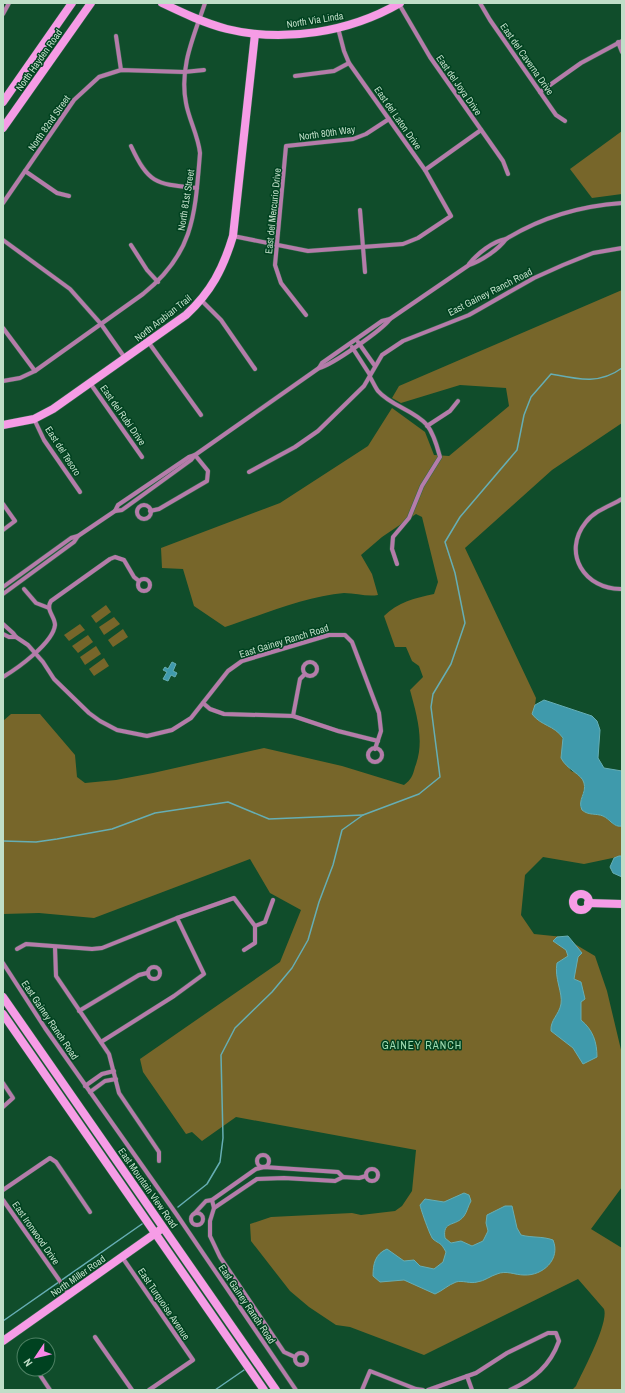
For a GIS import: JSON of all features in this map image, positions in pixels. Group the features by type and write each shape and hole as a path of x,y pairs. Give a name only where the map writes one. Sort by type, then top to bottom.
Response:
{"main road":[{"name":"North Hayden Road","path":"3,102 72,3"},
{"name":"North Hayden Road","path":"3,128 91,3"},
{"name":"North Via Linda","path":"162,3 200,20 228,29 255,34 287,35 338,27 370,18 400,3"},
{"name":"North Arabian Trail","path":"3,425 34,418 53,409 149,343 186,315 202,300 222,268 233,236 255,34"},
{"path":"588,903 622,904"},
{"name":"East Mountain View Road","path":"3,997 276,1390"},
{"name":"East Mountain View Road","path":"3,1014 264,1390"},
{"name":"North Miller Road","path":"3,1341 164,1228"}],"street":[{"path":"3,14 9,3"},
{"name":"North 81st Street","path":"3,381 20,378 35,371 158,282 171,268 188,236 197,188 200,148 186,103 184,72 189,48 205,3"},
{"name":"East del Joya Drive","path":"400,3 426,51 481,130 508,174"},
{"name":"East del Caverna Drive","path":"480,3 490,20 556,115 565,121"},
{"name":"East del Laton Drive","path":"338,27 344,51 349,63 425,170 451,216 410,242 363,247"},
{"path":"116,36 121,70"},
{"path":"540,92 581,63 620,41 622,52"},
{"path":"295,76 334,71 349,63"},
{"name":"North 82nd Street","path":"3,203 82,92 100,78 121,70 184,72 204,70"},
{"name":"North 80th Way","path":"286,146 353,139 366,134 389,119"},
{"path":"425,170 481,130"},
{"path":"131,146 144,172 155,180 170,185 197,188"},
{"name":"East del Mercurio Drive","path":"286,146 276,246 277,274 296,305 306,315"},
{"path":"25,171 57,193 69,196"},
{"path":"115,510 122,510 191,460 195,455 319,368 326,366 359,344 386,325 390,319 469,265 473,258 499,240 506,239 535,223 560,213 597,205 622,203"},
{"path":"360,210 365,272"},
{"path":"233,236 276,246 308,251 363,247"},
{"path":"3,240 70,289 100,324 125,359"},
{"path":"131,245 147,270 158,282"},
{"name":"East Gainey Ranch Road","path":"250,472 307,439 364,386 382,356 403,341 469,314 534,278 593,253 622,248"},
{"path":"202,300 221,320 255,369"},
{"path":"319,368 322,363 382,320 390,319"},
{"path":"3,328 35,371"},
{"path":"356,339 375,366"},
{"path":"149,343 201,415"},
{"path":"349,344 370,376 378,392 400,407 414,413 427,426 436,443 440,457 422,486 409,518 394,537 392,549 397,564"},
{"name":"East del Rubi Drive","path":"90,383 142,457"},
{"path":"427,426 450,411 458,401"},
{"name":"East del Tesoro","path":"34,418 44,440 80,492"},
{"path":"3,587 71,538 78,536 115,510 118,505 158,477 189,456 195,455"},
{"path":"150,511 159,509 208,481 208,471 195,455"},
{"path":"158,477 161,482"},
{"path":"622,499 591,515 580,531 576,552 580,566 590,580 599,586 622,589"},
{"path":"3,504 15,521 3,530"},
{"path":"3,594 74,542 78,536"},
{"path":"3,676 18,668 51,636 55,624 49,608 51,601 115,557 124,560 134,577 139,581"},
{"path":"24,589 36,603 49,608"},
{"name":"East Gainey Ranch Road","path":"3,624 16,637 35,652 54,679 89,713 117,730 138,735 164,733 181,725 191,718 228,672 242,661 329,635 345,635 352,642 379,713 381,724 375,749"},
{"name":"East Gainey Ranch Road","path":"3,634 9,637 16,637"},
{"path":"293,716 300,679 305,674"},
{"path":"203,703 210,709 224,714 293,716 338,731 378,740"},
{"path":"16,950 26,944 56,947 102,948 177,918 234,898 255,926 255,943 244,950"},
{"path":"255,926 265,922 273,900"},
{"path":"101,1042 174,996 204,974 177,918"},
{"path":"56,947 56,976 109,1054 123,1099 159,1152 159,1161"},
{"name":"East Gainey Ranch Road","path":"3,963 85,1086 185,1227 296,1390"},
{"path":"79,1011 139,975 148,972"},
{"path":"85,1086 102,1074 114,1072"},
{"path":"90,1092 105,1082 116,1079"},
{"path":"3,1083 13,1098 3,1107"},
{"path":"3,1190 50,1158 56,1162 90,1212"},
{"path":"185,1227 191,1222 190,1218 206,1201 212,1200 256,1169 270,1167 338,1172 343,1177"},
{"path":"270,1167 270,1178"},
{"path":"301,1179 303,1169"},
{"path":"212,1200 214,1208 257,1179 270,1178 335,1181 343,1177 359,1178 366,1176"},
{"path":"234,1184 238,1191"},
{"name":"East Ironwood Drive","path":"3,1200 69,1294"},
{"name":"East Gainey Ranch Road","path":"214,1208 210,1221 210,1236 220,1257 282,1348 290,1356 295,1357"},
{"path":"194,1214 200,1214 203,1220"},
{"path":"191,1222 198,1226 203,1220"},
{"path":"203,1220 210,1221"},
{"name":"East Turquoise Avenue","path":"122,1257 193,1360 149,1390"},
{"path":"428,1390 485,1369 501,1356 541,1336 552,1332 556,1333 559,1341 551,1359 544,1368 526,1383 510,1390"},
{"path":"95,1336 132,1390"},
{"path":"362,1390 370,1371 416,1389 423,1390"},
{"path":"467,1376 472,1390"},
{"path":"41,1377 50,1390"}],"shaded area":[{"path":"622,131 622,194 592,198 570,169"},
{"path":"622,290 622,423 552,470 465,548 536,698 535,705 538,720 554,728 558,732 563,741 561,754 571,771 582,777 584,781 584,790 580,806 588,813 603,816 614,825 622,826 622,856 584,864 543,857 525,875 521,915 534,934 563,937 595,956 607,991 622,1054 622,1187 591,1229 622,1248 622,1390 572,1390 576,1386 599,1336 605,1316 604,1309 578,1279 424,1355 350,1327 336,1325 309,1307 290,1291 251,1241 250,1224 271,1217 352,1213 361,1215 395,1211 402,1206 412,1191 416,1150 236,1117 202,1141 192,1132 186,1134 143,1072 140,1059 280,962 301,910 270,893 250,859 94,918 39,913 3,914 3,721 11,714 40,714 75,755 77,777 85,783 116,780 153,773 264,748 342,766 404,785 412,775 418,758 420,739 410,690 423,677 419,666 412,661 406,647 395,647 384,616 389,611 401,604 434,594 438,582 422,517 416,514 382,537 361,555 372,574 378,595 370,596 344,593 315,598 225,627 194,606 183,569 162,568 161,548 280,503 368,446 392,408 425,432 434,455 449,456 509,406 506,388 460,385 401,403 392,398 399,386"},
{"path":"106,605 111,612 96,623 91,616"},
{"path":"114,617 120,624 104,635 99,627"},
{"path":"80,624 85,630 69,641 64,635"},
{"path":"123,629 128,637 113,647 108,640"},
{"path":"88,635 93,642 78,653 72,646"},
{"path":"96,646 101,654 85,665 80,657"},
{"path":"104,658 109,666 94,676 89,669"}],"water":[{"path":"172,662 176,664 173,671 177,673 175,677 171,675 168,681 163,679 167,672 163,670 165,667 168,669"},
{"path":"544,700 592,716 597,721 600,730 598,758 604,768 622,771 622,826 614,825 603,816 587,813 582,810 581,800 585,787 584,783 583,780 567,766 561,758 563,738 556,730 539,721 532,714 535,705"},
{"path":"622,856 622,877 613,873 610,867 614,858"},
{"path":"568,936 582,953 578,957 574,979 581,982 585,999 581,1002 581,1020 589,1028 594,1037 597,1052 597,1057 583,1064 573,1048 551,1031 553,1021 561,1004 561,995 556,969 557,963 568,956 566,950 553,941 557,937"},
{"path":"464,1193 469,1195 471,1201 466,1213 457,1222 448,1226 445,1232 445,1238 451,1243 461,1241 472,1246 483,1241 488,1231 486,1223 487,1215 505,1206 512,1206 517,1228 521,1235 553,1240 555,1254 549,1265 538,1273 531,1275 504,1272 485,1280 472,1283 461,1281 456,1282 435,1294 404,1280 380,1282 373,1276 377,1257 387,1249 404,1261 414,1260 420,1266 434,1269 443,1262 446,1252 441,1245 433,1239 420,1205 425,1199 444,1202"}],"waterway":[{"path":"178,1207 207,1184 220,1162 223,1138 221,1055 235,1028 272,992 292,968 308,940 319,902 333,865 342,830 363,815 419,794 440,777 431,707 433,694 451,664 465,623 455,573 445,542 460,517 517,450 524,415 531,397 551,374 570,378 596,379 605,377 622,368"},
{"path":"3,841 36,842 57,839 112,829 155,813 228,802 269,819 363,815"},
{"path":"3,1321 142,1224"},
{"path":"215,1390 244,1370"}],"district":[{"name":"GAINEY RANCH","path":"422,1045"}]}
